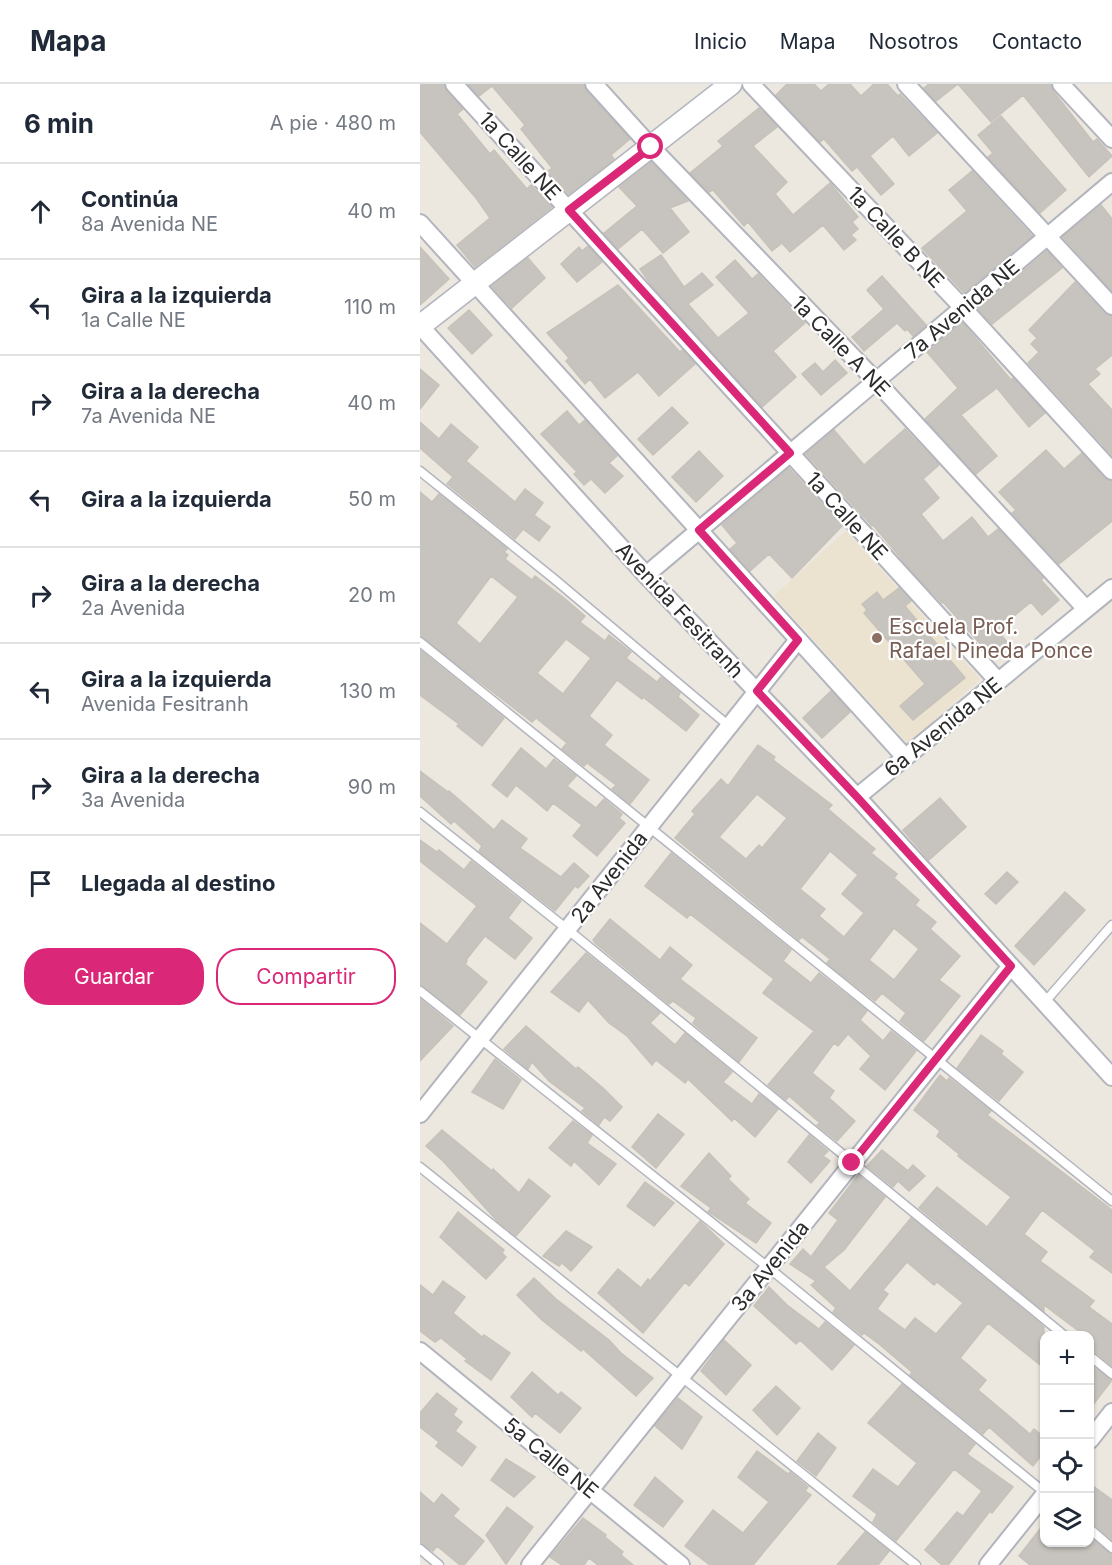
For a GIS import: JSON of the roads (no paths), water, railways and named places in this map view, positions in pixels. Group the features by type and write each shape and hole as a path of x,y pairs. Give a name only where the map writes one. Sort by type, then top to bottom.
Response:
{"street":[{"name":"1a Calle NE","path":"454,84 998,681"},
{"name":"1a Calle A NE","path":"594,84 651,147 876,381 1086,609"},
{"path":"420,327 731,84"},
{"name":"1a Calle B NE","path":"752,84 963,308 1112,471"},
{"path":"906,84 1112,306"},
{"path":"1061,84 1112,139"},
{"name":"7a Avenida NE","path":"646,575 1112,182"},
{"path":"420,223 905,757"},
{"name":"Avenida Fesitranh","path":"420,327 646,575 857,797 1112,1077"},
{"name":"6a Avenida NE","path":"857,797 1112,588"},
{"name":"2a Avenida","path":"420,1114 798,640"},
{"name":"3a Avenida","path":"530,1565 1011,966"},
{"name":"5a Calle NE","path":"420,1351 681,1565"},
{"path":"1090,1439 1112,1412"},
{"path":"988,1565 1040,1499"}],"lane":[{"path":"420,471 553,578 729,726"},
{"path":"420,642 1112,1200"},
{"path":"420,812 1060,1331"},
{"path":"1044,1003 1112,926"},
{"path":"420,991 769,1268 1043,1493"},
{"path":"420,1167 916,1565"},
{"path":"1094,1360 1112,1374"},
{"path":"1094,1533 1112,1548"},
{"path":"420,1550 439,1565"}],"place":[{"name":"Escuela Prof. Rafael Pineda Ponce","path":"877,638"}]}
